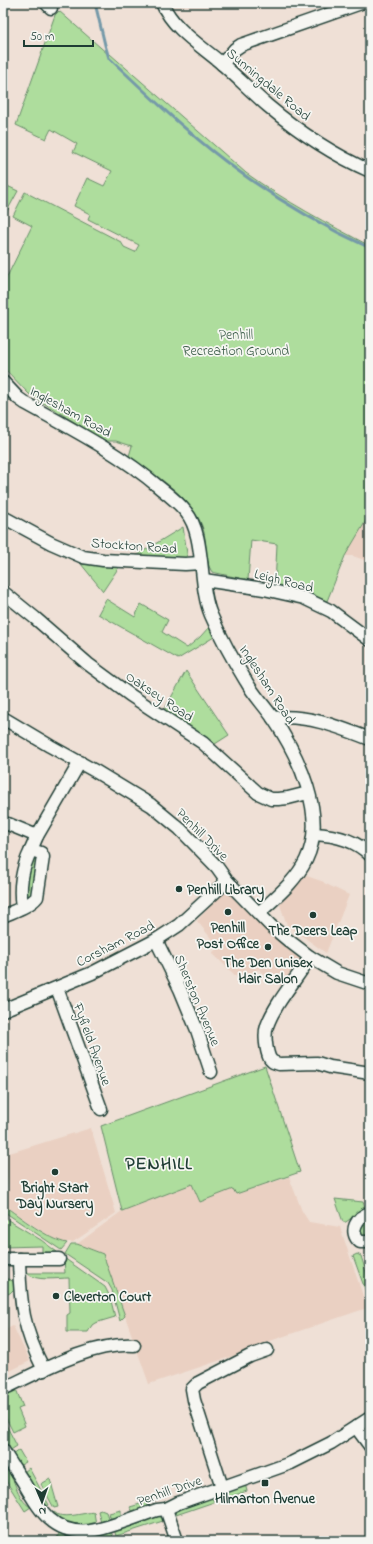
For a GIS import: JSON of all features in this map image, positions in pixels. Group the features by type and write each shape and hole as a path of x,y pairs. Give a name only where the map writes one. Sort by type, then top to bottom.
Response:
{"street":[{"name":"Sunningdale Road","path":"162,3 175,23 188,36 289,123 334,153 370,171"},
{"path":"222,64 235,49 241,45 360,3"},
{"name":"Inglesham Road","path":"3,382 18,398 25,403 126,460 186,511 195,526 208,607 220,635 247,683 273,718 296,759 313,811 314,834 310,851 302,868 288,886 259,913"},
{"name":"Stockton Road","path":"3,517 52,543 83,557 103,560 185,564 201,563"},
{"name":"Leigh Road","path":"204,580 264,589 309,600 343,618 370,640"},
{"name":"Oaksey Road","path":"3,592 88,664 145,706 203,743 258,793 271,799 278,799 308,793"},
{"path":"273,718 285,716 304,718 370,739"},
{"name":"Penhill Drive","path":"3,718 140,798 180,829 217,867 227,880 288,941 310,957 337,973 370,984"},
{"path":"22,908 20,896 24,871 31,850 37,836 80,762"},
{"path":"8,824 37,836"},
{"path":"314,834 333,836 360,847 370,855"},
{"path":"3,916 22,908 35,900 38,894 43,857 41,854 31,850"},
{"name":"Corsham Road","path":"3,1010 57,988 156,940 179,925 227,880"},
{"name":"Sherston Avenue","path":"156,940 183,995 211,1072"},
{"path":"310,957 282,998 267,1025 266,1030 269,1057 272,1062 279,1064 317,1063 330,1067 370,1073"},
{"name":"Fyfield Avenue","path":"57,988 100,1110"},
{"path":"370,1213 363,1215 359,1219 354,1232 356,1238 360,1242 370,1242"},
{"path":"19,1259 21,1302 26,1326 35,1353 44,1370"},
{"path":"3,1260 59,1259"},
{"path":"3,1389 44,1370 90,1352 112,1341 134,1345"},
{"path":"222,1487 194,1400 192,1389 198,1384 250,1356 267,1350"},
{"name":"Penhill Drive","path":"4,1456 38,1508 50,1520 69,1530 97,1530 157,1510 166,1509 178,1503 291,1463 326,1445 370,1418"},
{"path":"356,1427 370,1446"},
{"path":"166,1509 177,1541"}],"shaded area":[{"path":"370,514 370,562 353,556 345,556"},
{"path":"304,875 324,882 349,895 326,953 287,925 279,902"},
{"path":"227,892 233,895 246,910 299,956 300,962 285,988 258,969 243,983 212,953 218,947 197,921 221,894"},
{"name":"Bright Start Day Nursery","path":"91,1128 116,1213 73,1242 61,1242 46,1234 3,1205 3,1200 9,1188 3,1155"},
{"path":"289,1177 302,1211 309,1222 340,1227 367,1308 264,1343 251,1350 149,1384 103,1254 77,1244 122,1211 192,1184 200,1202 234,1188 236,1194"},
{"path":"13,1326 30,1361 6,1373 3,1368 3,1331"}],"green space":[{"name":"Penhill Recreation Ground","path":"59,11 246,173 291,203 370,246 370,514 345,556 327,601 296,589 275,586 277,544 251,540 248,580 212,572 207,561 204,531 196,515 189,505 171,487 129,456 132,446 116,441 105,441 29,394 3,367 3,285 32,226 13,216 25,192 121,242 124,247 135,252 139,245 88,219 90,214 74,206 87,178 104,186 112,171 73,152 77,144 51,129 46,139 16,125 55,15"},
{"path":"3,184 18,191 6,213 3,212"},
{"path":"183,527 188,560 132,558"},
{"path":"81,564 119,567 103,591"},
{"path":"106,599 135,617 141,604 168,620 162,632 187,648 209,627 214,637 178,659 98,614"},
{"path":"186,671 229,735 215,744 164,710"},
{"path":"37,856 36,892 29,897 24,892 31,858"},
{"path":"265,1066 300,1172 236,1194 233,1189 200,1202 192,1184 122,1211 101,1126"},
{"path":"335,1199 363,1202 365,1208 346,1222 343,1222"},
{"path":"3,1205 43,1233 67,1243 61,1250 3,1211"},
{"path":"370,1216 370,1239 363,1240 358,1228"},
{"path":"3,1217 41,1240 57,1252 42,1253 42,1246 3,1247"},
{"path":"71,1244 77,1244 103,1254 125,1316 120,1321 112,1290 108,1283 65,1254"},
{"path":"357,1254 361,1256 370,1285 370,1303 353,1256"},
{"path":"64,1258 105,1287 110,1297 115,1317 95,1323 88,1332 67,1332 67,1315 70,1313 69,1278 41,1279 35,1278 27,1273 65,1273"},
{"path":"3,1279 8,1279 15,1282 15,1288 10,1293 3,1296"},
{"path":"16,1389 23,1407 18,1409 25,1426 13,1432 3,1412 3,1396"},
{"path":"3,1419 17,1446 9,1451 3,1440"},
{"path":"19,1450 26,1462 19,1466 12,1455"},
{"path":"3,1467 7,1469 10,1474 22,1499 31,1507 25,1511 3,1476"},
{"path":"29,1468 49,1505 45,1508 24,1472"},
{"path":"50,1479 58,1507 54,1508 41,1484"},
{"path":"245,1484 247,1491 217,1501 215,1495"},
{"path":"211,1496 214,1502 173,1516 176,1509"},
{"path":"147,1502 147,1508 133,1512 130,1507"},
{"path":"101,1510 106,1512 109,1521 101,1523 98,1511"},
{"path":"121,1510 121,1517 111,1520 109,1513"},
{"path":"54,1512 62,1516 67,1516 94,1512 96,1525 83,1526 63,1521 52,1514"},
{"path":"159,1516 166,1520 116,1536 114,1529"},
{"path":"61,1531 111,1531 113,1537 92,1541 78,1541 57,1537"}],"waterway":[{"path":"95,3 109,58 172,116 220,157 269,192 319,222 370,248"}],"place":[{"name":"Penhill Library","path":"179,889"},
{"name":"Penhill Post Office","path":"228,912"},
{"name":"The Deers Leap","path":"313,915"},
{"name":"The Den Unisex Hair Salon","path":"268,947"},
{"name":"Bright Start Day Nursery","path":"55,1172"},
{"name":"Cleverton Court","path":"56,1296"},
{"name":"Hilmarton Avenue","path":"265,1483"}],"district":[{"name":"PENHILL","path":"159,1163"}]}
